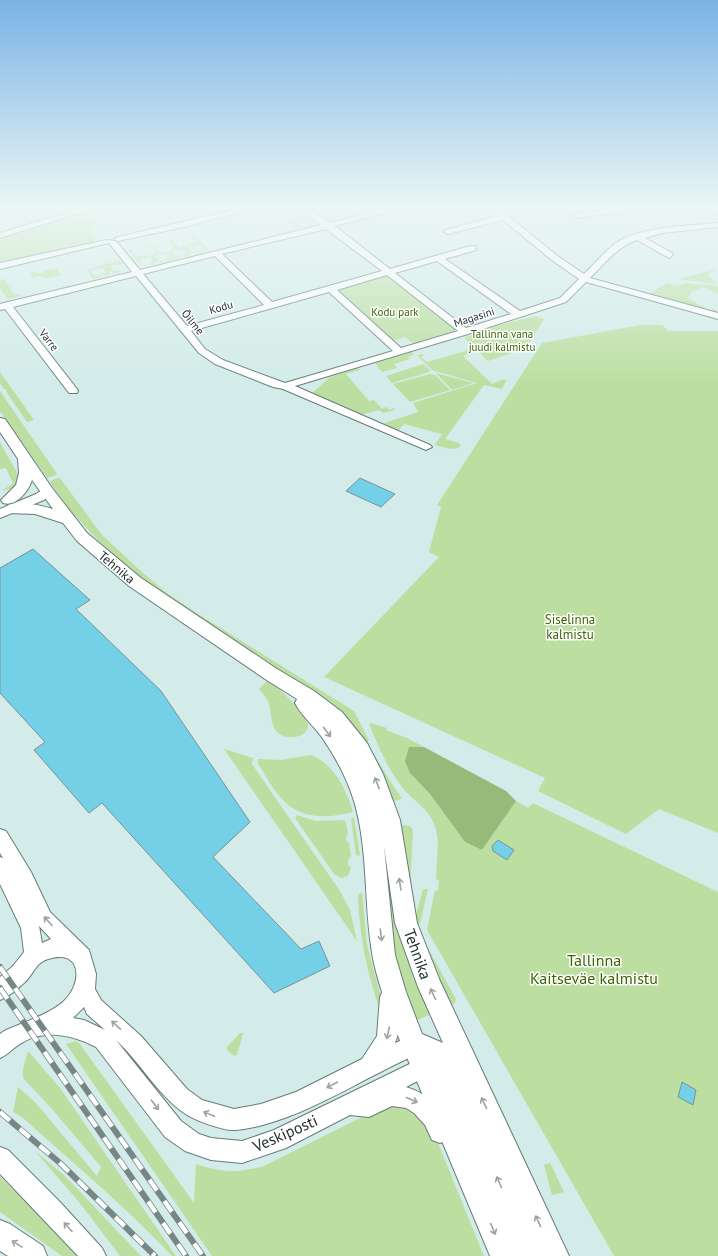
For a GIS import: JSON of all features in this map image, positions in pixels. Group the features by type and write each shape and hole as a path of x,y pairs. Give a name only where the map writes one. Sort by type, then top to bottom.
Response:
{"main road":[{"name":"Tehnika","path":"0,422 46,491 82,537 135,582 271,674 308,696 335,718 360,749 373,774 390,820 406,923 430,987 555,1256"},
{"path":"5,507 25,484 27,474 26,460"},
{"path":"5,507 36,509 68,520"},
{"name":"Tehnika","path":"271,674 317,718 340,748 354,776 367,812 372,835 378,919 390,980 426,1056 472,1180 504,1256"},
{"path":"450,1029 426,1056 446,1065 532,1256"},
{"path":"0,1234 33,1256"}],"street":[{"name":"Õilme","path":"131,266 202,351 219,362 277,385 285,386"},
{"path":"3,306 166,266"},
{"path":"229,266 269,305"},
{"path":"380,266 465,332"},
{"name":"Kodu","path":"185,330 411,266"},
{"path":"450,266 519,315"},
{"path":"566,266 585,279 718,316"},
{"name":"Magasini","path":"285,386 465,332 564,300 598,266"},
{"path":"330,288 399,351"},
{"name":"Varre","path":"3,306 73,390"},
{"path":"285,386 426,447"},
{"path":"5,507 40,496 46,491"},
{"path":"0,837 25,878 44,918 82,957 86,974 85,990 71,1008 44,1024 11,1038 0,1048"},
{"path":"0,865 30,927 34,955"},
{"path":"0,990 20,974 34,955 49,949 64,946 74,950"},
{"path":"366,1067 383,1048 389,1033 390,980"},
{"name":"Veskiposti","path":"85,990 94,1007 134,1043 180,1096 195,1108 216,1116 234,1120 262,1115 300,1101 366,1067 426,1056"},
{"name":"Veskiposti","path":"44,1024 84,1030 103,1040 173,1129 193,1144 211,1149 242,1152 278,1140 348,1104 426,1056"},
{"path":"348,1104 367,1107 391,1096 406,1097 419,1103 436,1123 455,1168 472,1180"},
{"path":"0,1158 52,1210 94,1256"}],"green space":[{"path":"101,266 112,266 110,266 114,271 120,270 121,272 113,274 112,271 108,272 111,274 104,276 102,274 107,273 103,268 90,270 94,276 100,275 102,277 93,279 87,270"},
{"path":"59,269 58,272 62,275 47,278 37,276 33,278 30,273 39,271 38,273 44,273 44,270"},
{"path":"715,271 707,274 717,284 677,279"},
{"name":"Kodu park","path":"387,274 458,331 415,343 411,342 405,337 392,341 336,290"},
{"path":"4,279 14,295 20,294 21,296 8,299 0,289 0,280"},
{"path":"667,283 677,286 686,283 718,286 718,294 703,287 692,292 687,298 710,310 713,309 718,311 718,314 648,295"},
{"name":"Tallinna vana juudi kalmistu","path":"536,316 544,319 526,348 488,361 464,338 496,326"},
{"name":"Siselinna kalmistu","path":"640,325 662,325 669,331 718,331 718,833 659,809 626,834 538,791 545,778 324,677 439,557 429,552 441,507 437,505 542,343"},
{"path":"469,350 471,353 463,356 492,384 504,379 506,381 502,389 484,385 445,439 459,443 461,445 458,448 450,449 435,445 442,434 404,424 397,432 389,429 384,423 418,412 413,403 477,383 432,370 417,355 424,355 421,357 427,362"},
{"path":"411,351 414,355 408,357 410,359 394,364 397,368 382,372 375,363"},
{"path":"423,364 430,370 429,372 392,383 386,376"},
{"path":"358,368 360,370 346,374 369,401 374,400 382,409 387,407 389,410 394,408 395,410 383,413 379,410 360,415 312,393 330,377"},
{"path":"0,372 34,420 27,422 7,393 6,389 4,389 0,383"},
{"path":"436,373 473,383 452,390"},
{"path":"430,374 435,375 450,390 410,402 393,384"},
{"path":"0,391 57,474 56,475 47,478 0,411"},
{"path":"0,442 19,476 16,487 2,491 13,483 6,468 0,469"},
{"path":"60,478 102,535 167,593 354,711 369,740 366,743 402,798 392,802 370,753 132,571 110,551 88,530 51,484 50,481"},
{"path":"268,680 298,708 307,721 307,730 300,736 284,736 279,734 274,728 268,701 259,689"},
{"name":"Tallinna Kaitseväe kalmistu","path":"371,723 387,728 386,730 407,738 424,747 409,747 410,773 430,794 465,842 482,850 516,801 528,808 533,803 718,892 718,1256 614,1256 427,930 435,890 438,891 439,880 436,879 438,844 436,830 432,819 406,791 392,772 383,756 369,724"},
{"path":"409,747 424,747 506,791 516,801 482,850 465,842 430,794 410,773 405,761"},
{"path":"224,749 253,758 252,764 340,891 350,910 357,941"},
{"path":"310,755 318,758 332,770 343,786 353,812 336,816 318,816 309,815 292,808 274,789 258,764 258,759 281,760"},
{"path":"297,815 316,821 343,820 346,822 348,834 346,837 347,842 349,843 351,856 348,860 348,865 351,867 348,876 341,878 334,874 295,818"},
{"path":"354,817 360,856 356,855 351,819"},
{"path":"401,826 410,826 413,830 410,888"},
{"path":"384,833 433,1013 414,1022 404,998 385,911"},
{"path":"423,889 428,889 420,924 416,925 416,915"},
{"path":"362,892 367,945 383,1005 380,1010 371,982 362,939 358,895"},
{"path":"425,943 456,999 455,1003 448,1006 421,945"},
{"path":"240,1033 243,1033 237,1055 234,1056 227,1050 227,1047"},
{"path":"76,1041 80,1044 194,1203 196,1164 214,1169 230,1171 246,1170 264,1166 386,1105 406,1103 434,1133 484,1256 212,1256 66,1044"},
{"path":"28,1051 60,1088 176,1256 172,1256 99,1186 23,1118 13,1112 18,1087 35,1102 97,1176 101,1167 52,1109 23,1078 23,1069"},
{"path":"35,1151 64,1175 141,1256 120,1256 79,1202"},
{"path":"550,1163 564,1192 552,1195 544,1165"},
{"path":"0,1177 81,1256 62,1256 0,1212"}],"building":[{"path":"360,478 395,494 381,507 346,491"},
{"path":"33,549 90,600 76,609 161,691 250,822 213,857 301,949 319,941 330,966 274,993 102,803 89,813 34,750 45,742 0,693 0,568"},
{"path":"498,840 514,850 507,860 493,851 492,846"},
{"path":"682,1082 696,1090 693,1105 678,1097"}],"railway":[{"path":"0,967 203,1256"},
{"path":"0,988 186,1256"},
{"path":"0,1112 60,1163 155,1256"}]}
